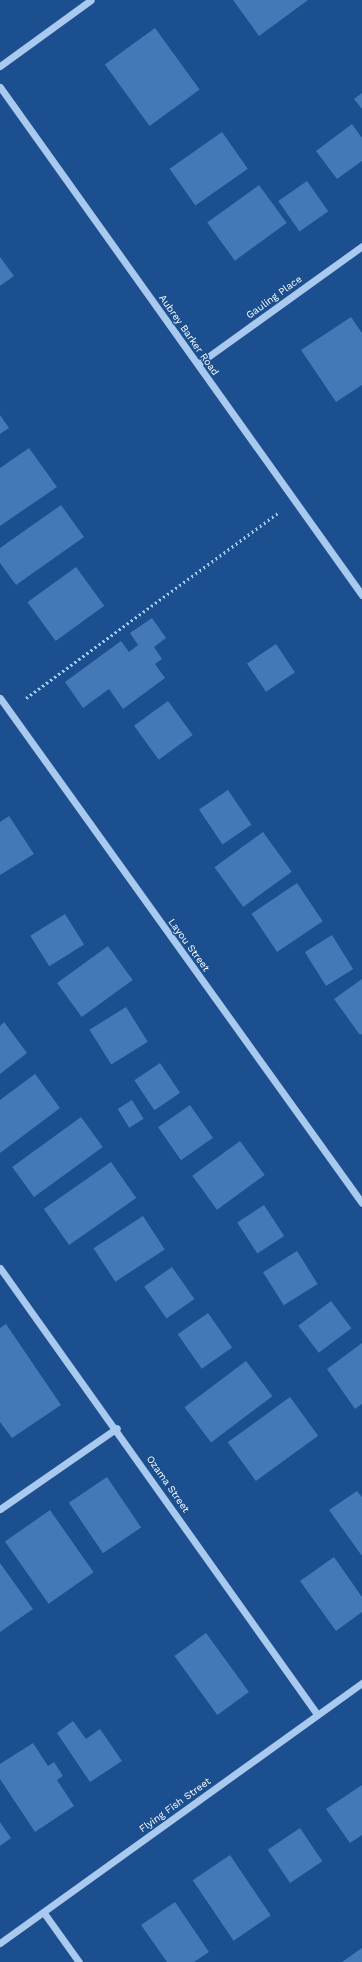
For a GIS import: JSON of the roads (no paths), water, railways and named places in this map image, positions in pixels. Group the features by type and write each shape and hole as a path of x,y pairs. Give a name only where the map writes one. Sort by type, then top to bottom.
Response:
{"street":[{"path":"0,66 91,0"},
{"name":"Aubrey Barker Road","path":"0,86 362,595"},
{"name":"Gauling Place","path":"198,364 362,246"},
{"name":"Layou Street","path":"0,698 362,1203"},
{"name":"Ozama Street","path":"0,1268 117,1428 317,1714"},
{"path":"0,1510 117,1428"},
{"name":"Flying Fish Street","path":"0,1943 44,1913 362,1682"},
{"path":"44,1913 79,1962"}]}
